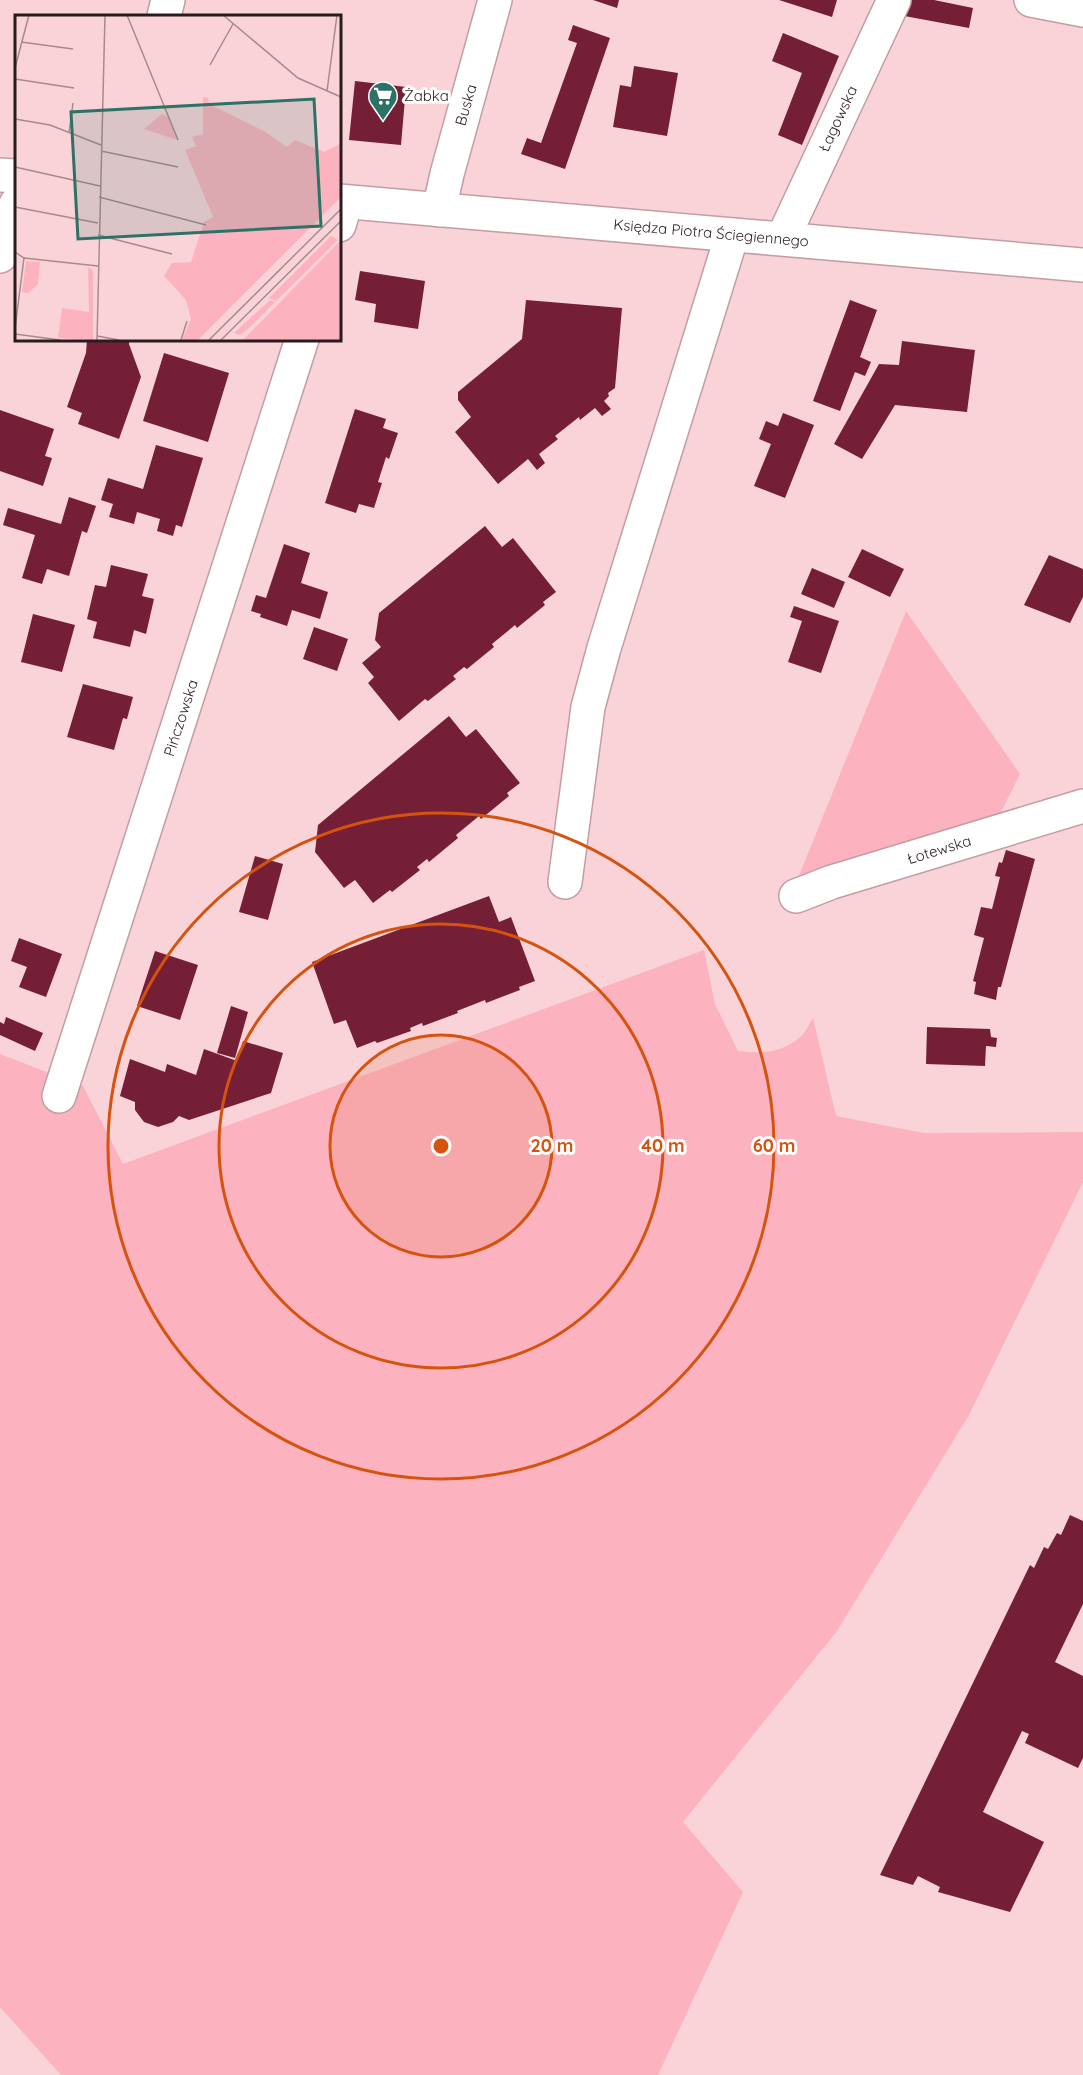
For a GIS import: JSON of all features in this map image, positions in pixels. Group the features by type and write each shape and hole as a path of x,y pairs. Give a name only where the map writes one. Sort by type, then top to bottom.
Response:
{"street":[{"path":"164,15 168,0"},
{"name":"Buska","path":"439,210 495,0"},
{"name":"Łagowska","path":"783,238 894,0"},
{"path":"1031,0 1083,10"},
{"path":"0,175 15,176"},
{"path":"0,256 15,207"},
{"name":"Księdza Piotra Ściegiennego","path":"342,209 439,210 1083,265"},
{"path":"565,882 588,707 604,648 732,235"},
{"name":"Pińczowska","path":"58,1096 302,340"},
{"name":"Łotewska","path":"796,896 832,882 1083,806"}],"shaded area":[{"path":"906,611 1020,774 996,822 794,888"},
{"path":"704,950 715,1004 738,1051 762,1052 785,1047 801,1036 813,1018 836,1116 924,1133 1083,1132 1083,1182 969,1415 837,1631 683,1822 743,1892 658,2075 61,2075 0,2007 0,1054 83,1086 123,1164"}],"building":[{"path":"593,0 619,0 617,8"},
{"path":"779,0 837,0 832,17"},
{"path":"907,0 934,0 973,8 969,28 899,15"},
{"path":"573,25 610,38 565,169 521,154 527,138 541,143 577,43 568,40"},
{"path":"783,33 839,56 802,145 778,135 802,73 772,61"},
{"path":"634,66 678,73 667,136 613,127 620,85 631,87"},
{"path":"355,81 406,87 401,145 349,140"},
{"path":"360,271 425,281 418,329 374,322 376,304 355,300"},
{"path":"526,300 622,308 615,388 608,393 609,396 604,401 611,409 602,416 595,408 580,420 579,417 555,436 558,439 539,454 545,463 537,470 528,459 498,484 455,432 471,417 458,400 458,392 522,339"},
{"path":"850,300 877,310 860,357 871,362 865,376 855,372 840,411 813,401"},
{"path":"87,340 129,340 141,377 119,439 78,424 82,413 67,407 86,353"},
{"path":"902,341 975,350 967,412 895,405 862,459 834,444 879,364 899,365"},
{"path":"164,353 229,373 208,442 143,421"},
{"path":"355,409 386,419 383,428 398,433 389,459 386,457 378,482 382,483 374,508 359,504 356,513 325,503"},
{"path":"0,410 54,429 45,456 52,458 43,486 0,471"},
{"path":"783,413 814,425 785,498 754,486 771,444 759,439 766,421 778,426"},
{"path":"156,445 203,458 182,527 176,525 173,536 157,531 160,519 137,512 134,524 109,517 113,504 101,500 108,478 143,489"},
{"path":"69,497 96,506 87,533 82,531 69,576 47,569 42,584 22,578 35,535 3,525 8,508 61,524"},
{"path":"485,526 502,547 513,538 556,592 543,602 545,605 517,628 515,625 492,644 494,647 467,669 464,667 453,676 456,679 428,701 425,699 399,721 368,683 374,677 362,663 381,647 375,640 379,613"},
{"path":"284,544 310,553 301,583 328,592 320,619 292,610 287,626 260,617 261,614 251,611 256,595 266,598"},
{"path":"862,549 904,569 890,597 848,577"},
{"path":"1049,555 1083,569 1083,597 1070,623 1024,605"},
{"path":"111,565 148,574 142,596 154,599 146,634 134,630 130,647 93,638 97,622 87,619 95,585 106,587"},
{"path":"812,568 845,582 834,608 801,594"},
{"path":"794,606 839,621 821,673 788,662 802,621 790,617"},
{"path":"33,614 75,625 62,672 21,662"},
{"path":"314,627 348,639 337,671 303,659"},
{"path":"83,684 133,697 127,719 123,718 114,750 67,737"},
{"path":"449,716 466,737 476,729 520,783 507,793 509,796 481,819 479,816 456,835 458,838 429,862 427,859 417,867 420,870 392,892 390,890 373,903 355,880 344,888 315,852 318,825"},
{"path":"1006,850 1035,859 996,1000 974,994 976,982 973,981 984,938 974,935 981,907 992,909 1000,877 995,876"},
{"path":"255,856 283,864 268,920 239,912"},
{"path":"489,896 499,922 511,917 535,981 519,987 520,990 486,1003 485,1000 457,1011 458,1013 423,1026 422,1023 410,1028 411,1031 357,1048 346,1020 334,1024 312,962"},
{"path":"19,938 62,954 46,997 19,987 27,967 11,961"},
{"path":"155,951 198,965 180,1020 137,1006"},
{"path":"231,1006 248,1012 235,1058 217,1053"},
{"path":"6,1017 43,1033 35,1051 0,1035 0,1022 4,1024"},
{"path":"927,1027 990,1029 991,1037 997,1038 996,1047 986,1046 985,1066 926,1064"},
{"path":"243,1041 283,1053 271,1093 189,1120 179,1116 173,1122 158,1127 144,1122 135,1110 135,1102 120,1096 130,1059 165,1072 167,1064 196,1075 204,1049 237,1061"},
{"path":"1070,1515 1083,1521 1083,1604 1055,1662 1083,1676 1083,1758 1078,1768 1025,1743 1029,1734 1022,1731 983,1812 1044,1842 1010,1912 938,1892 940,1887 918,1876 913,1885 880,1875 1030,1565 1034,1568 1044,1547 1048,1549 1057,1533 1061,1535"}],"place":[{"name":"Żabka","path":"383,122"}]}
